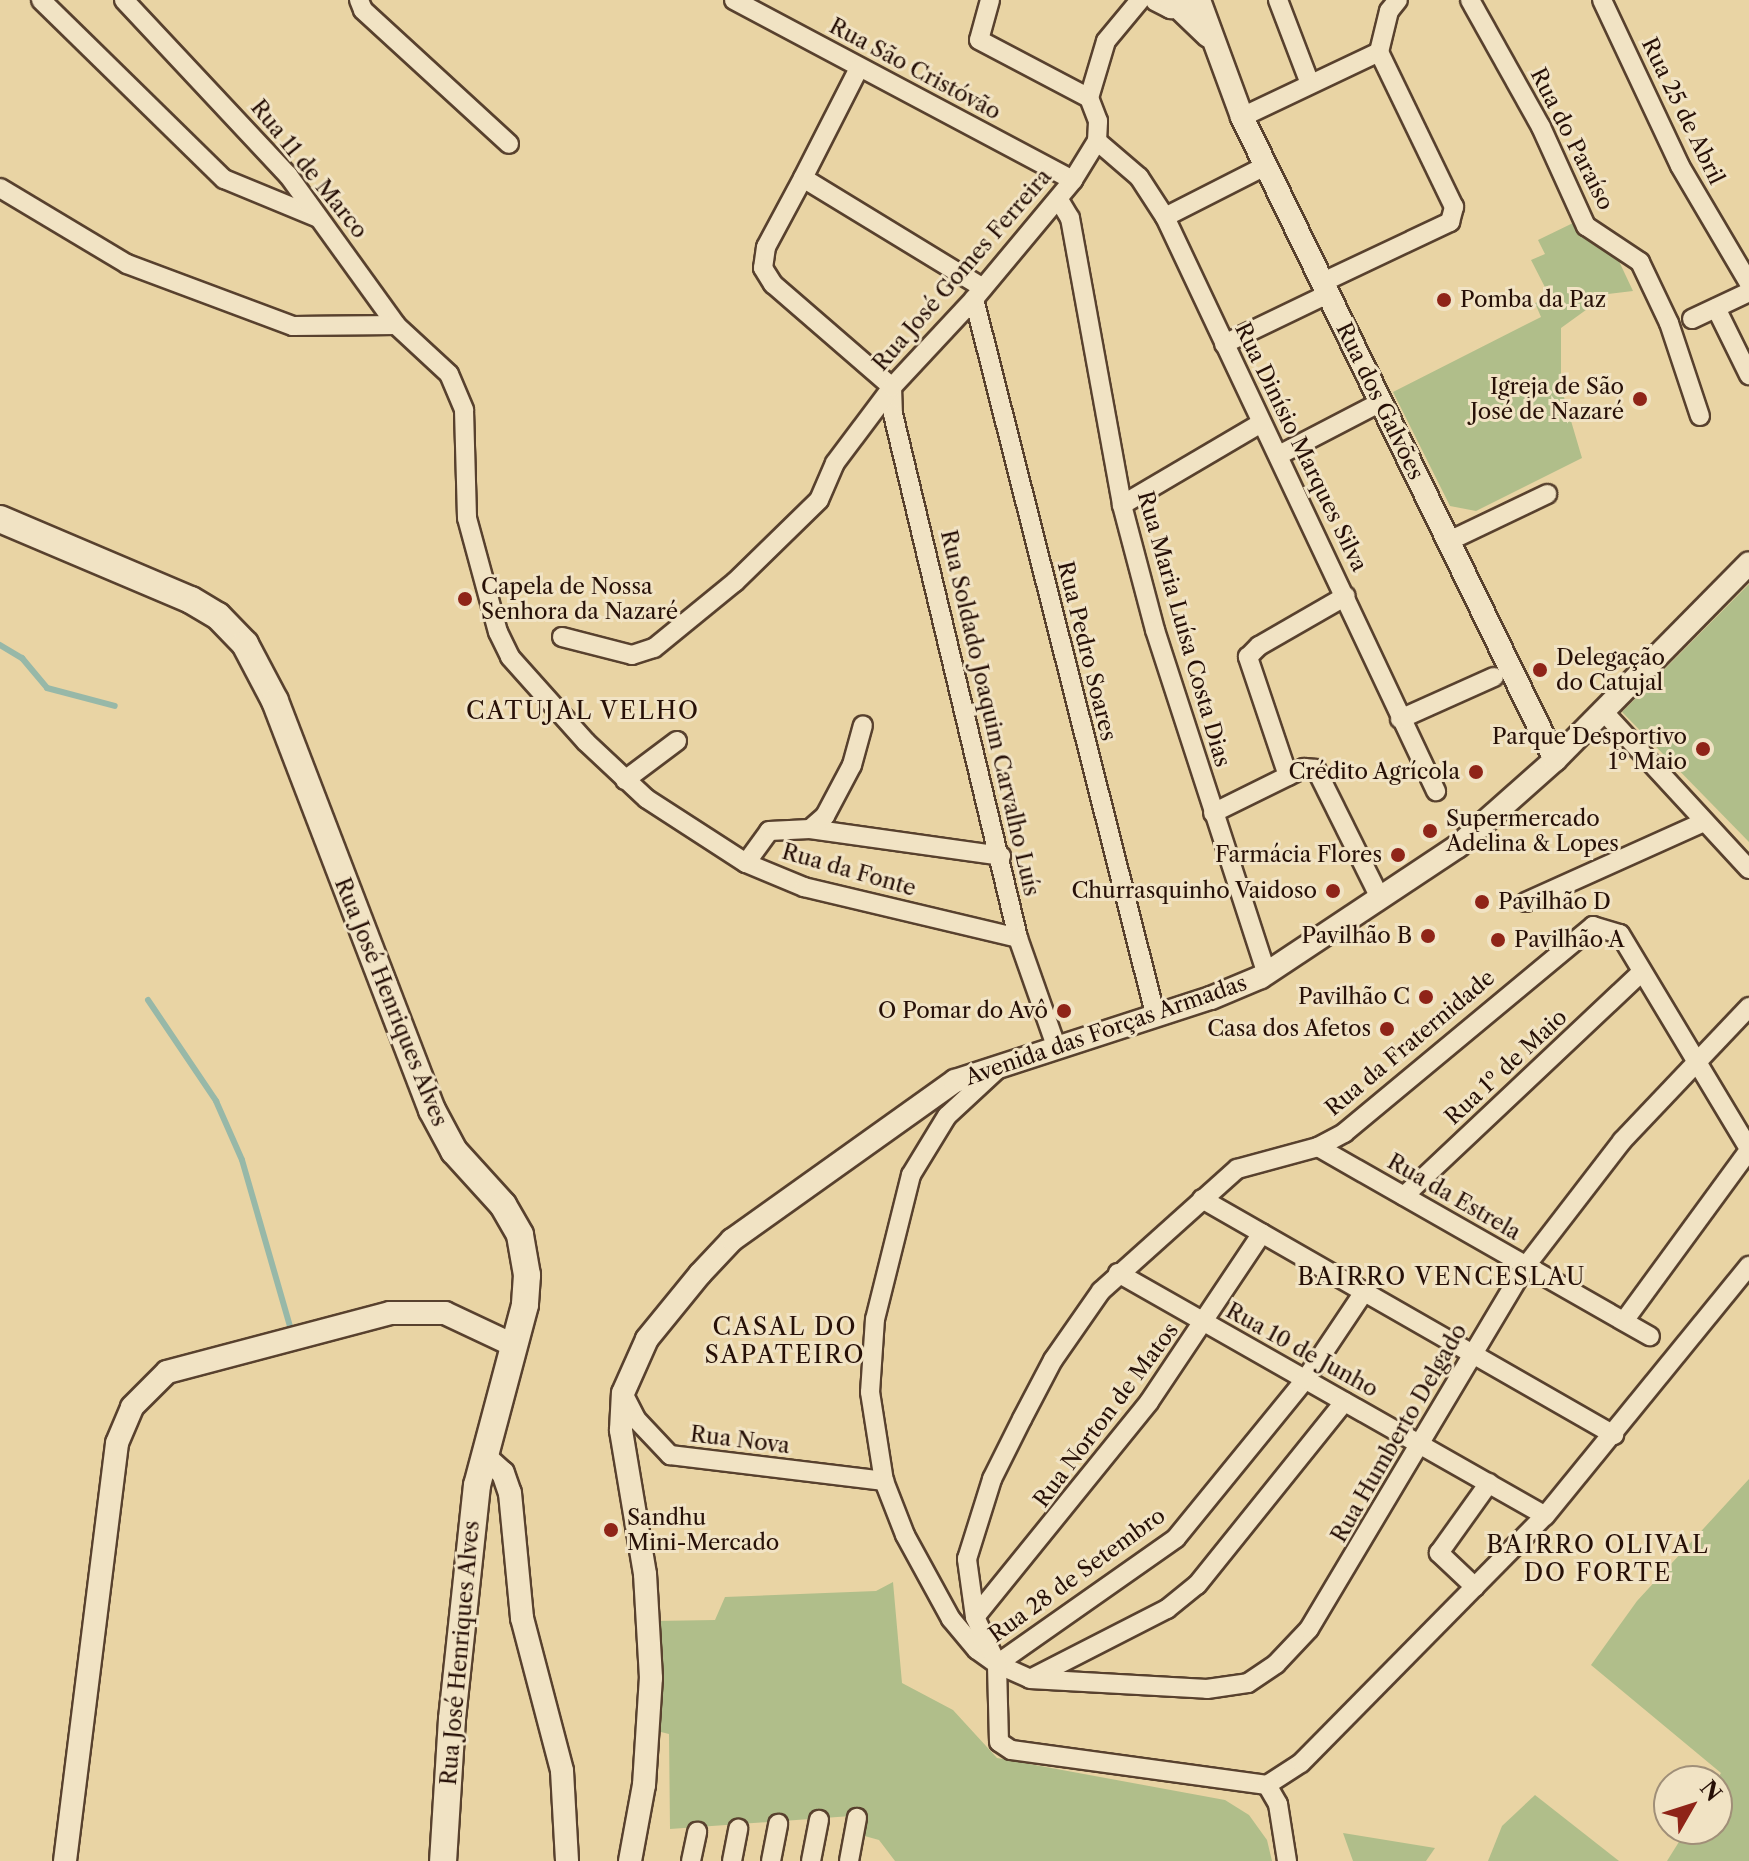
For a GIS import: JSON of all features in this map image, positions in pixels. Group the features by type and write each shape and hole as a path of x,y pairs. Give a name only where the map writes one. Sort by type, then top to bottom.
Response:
{"main road":[{"name":"Rua José Henriques Alves","path":"0,519 191,600 228,624 254,657 432,1110 454,1151 503,1205 520,1235 527,1292 484,1456 469,1548 443,1861"}],"street":[{"path":"41,0 224,179 316,217"},
{"name":"Rua 11 de Marco","path":"124,0 248,129 396,325 449,374"},
{"name":"Rua São Cristóvão","path":"734,0 1073,180"},
{"path":"990,0 979,40 1089,98"},
{"path":"1097,141 1098,121 1089,98 1106,41 1140,0"},
{"path":"1278,0 1310,84"},
{"path":"1224,344 1450,222 1454,207 1379,52 1389,11 1398,0"},
{"name":"Rua do Paraíso","path":"1470,0 1541,127 1586,226 1640,262 1659,301 1700,416"},
{"name":"Rua 25 de Abril","path":"1602,0 1680,166 1749,283"},
{"name":"Rua dos Galvões","path":"1181,2 1211,40 1265,166 1555,760"},
{"path":"361,5 509,144"},
{"path":"1242,117 1379,52"},
{"path":"859,68 766,247 763,268 773,284 892,387"},
{"name":"Rua José Gomes Ferreira","path":"562,637 632,655 654,648 799,521 819,500 827,481 892,387 1059,200 1097,141"},
{"name":"Rua Dinísio Marques Silva","path":"1097,141 1139,177 1165,217 1436,791"},
{"path":"1165,217 1265,166"},
{"path":"803,178 979,293"},
{"path":"0,188 127,264 293,326 396,325"},
{"name":"Rua Maria Luísa Costa Dias","path":"1059,200 1070,218 1122,505 1213,813 1267,974"},
{"path":"1692,319 1749,292"},
{"name":"Rua Pedro Soares","path":"979,293 1155,1014"},
{"path":"1716,308 1749,375"},
{"name":"Rua da Fonte","path":"449,374 464,410 467,518 498,632 526,675 625,780 702,838 746,863 804,887 1018,938"},
{"name":"Rua Soldado Joaquim Carvalho Luís","path":"892,387 893,414 1001,856 1018,938 1056,1046"},
{"path":"1279,455 1381,402"},
{"path":"1122,505 1261,423"},
{"path":"1449,541 1547,494"},
{"name":"Avenida das Forças Armadas","path":"630,1861 644,1785 651,1678 645,1574 621,1430 623,1393 647,1339 732,1240 941,1089 979,1069 1211,998 1267,974 1458,846 1555,760 1749,563"},
{"path":"1288,776 1248,657 1346,596"},
{"path":"1400,719 1494,677"},
{"path":"1603,711 1749,869"},
{"path":"810,829 825,816 835,797 863,725"},
{"path":"625,780 677,741"},
{"path":"1213,813 1288,776 1316,769 1380,898"},
{"path":"1526,902 1704,822"},
{"path":"746,863 769,831 810,829 1001,856"},
{"name":"Rua da Fraternidade","path":"997,1664 975,1617 967,1559 992,1479 1053,1360 1118,1273 1202,1199 1249,1163 1318,1147 1344,1133 1593,926 1620,934 1642,972"},
{"path":"1624,1321 1749,1150 1642,972"},
{"name":"Rua 1º de Maio","path":"1404,1196 1642,972"},
{"name":"Rua Humberto Delgado","path":"997,1664 1030,1679 1207,1689 1248,1683 1276,1664 1309,1629 1423,1444 1525,1267 1622,1141 1693,1061 1749,1007"},
{"name":"Rua 28 de Setembro","path":"1005,1063 947,1116 911,1175 875,1319 870,1392 884,1481 905,1535 951,1619 977,1650 997,1664 1176,1538 1305,1380 1364,1292"},
{"name":"Rua da Estrela","path":"1318,1147 1650,1336"},
{"path":"1202,1199 1614,1435"},
{"name":"Rua Norton de Matos","path":"975,1617 1205,1324 1262,1233"},
{"path":"997,1664 999,1742 1011,1750 1267,1785 1301,1763 1545,1516 1749,1266"},
{"name":"Rua 10 de Junho","path":"1118,1273 1545,1516"},
{"path":"65,1861 117,1443 132,1407 167,1372 390,1313 445,1313 515,1346"},
{"name":"Rua Nova","path":"623,1393 636,1419 670,1455 884,1481"},
{"path":"1030,1679 1167,1609 1197,1585 1344,1402"},
{"path":"484,1456 503,1473 510,1493 522,1618 562,1771 567,1861"},
{"path":"1475,1587 1439,1553 1489,1483"},
{"path":"1267,1785 1278,1804 1287,1861"},
{"path":"849,1861 857,1818"},
{"path":"811,1861 819,1820"},
{"path":"771,1861 778,1824"},
{"path":"732,1861 738,1829"},
{"path":"691,1861 697,1832"}],"green space":[{"path":"1573,223 1583,236 1617,257 1633,291 1608,294 1561,328 1561,387 1582,458 1476,511 1450,506 1393,392 1541,317 1535,303 1550,297 1531,260 1545,254 1538,240"},
{"name":"Parque Desportivo 1º Maio","path":"1749,584 1749,842 1622,712"},
{"path":"1749,1479 1749,1861 1667,1861 1677,1845 1733,1845 1733,1765 1711,1765 1591,1665 1637,1601"},
{"path":"893,1582 902,1683 953,1710 997,1758 1225,1800 1249,1815 1267,1840 1272,1861 895,1861 879,1840 861,1835 865,1815 670,1829 669,1734 657,1731 654,1621 715,1620 725,1597 876,1591"},
{"path":"1535,1795 1619,1861 1488,1861 1502,1826"},
{"path":"1343,1833 1435,1848 1426,1861 1353,1861"}],"waterway":[{"path":"0,645 22,658 47,688 115,706"},
{"path":"148,1000 216,1101 242,1160 290,1326"}],"place":[{"name":"Pomba da Paz","path":"1444,300"},
{"name":"Igreja de São José de Nazaré","path":"1640,399"},
{"name":"Capela de Nossa Senhora da Nazaré","path":"465,599"},
{"name":"Delegação do Catujal","path":"1540,670"},
{"name":"Parque Desportivo 1º Maio","path":"1703,749"},
{"name":"Crédito Agrícola","path":"1476,772"},
{"name":"Supermercado Adelina & Lopes","path":"1430,831"},
{"name":"Farmácia Flores","path":"1398,855"},
{"name":"Churrasquinho Vaidoso","path":"1333,891"},
{"name":"Pavilhão D","path":"1482,902"},
{"name":"Pavilhão B","path":"1428,936"},
{"name":"Pavilhão A","path":"1498,940"},
{"name":"Pavilhão C","path":"1426,997"},
{"name":"O Pomar do Avô","path":"1064,1011"},
{"name":"Casa dos Afetos","path":"1387,1029"},
{"name":"Sandhu Mini-Mercado","path":"611,1530"}],"district":[{"name":"CATUJAL VELHO","path":"583,711"},
{"name":"BAIRRO VENCESLAU","path":"1442,1277"},
{"name":"CASAL DO SAPATEIRO","path":"785,1341"},
{"name":"BAIRRO OLIVAL DO FORTE","path":"1598,1559"}]}
